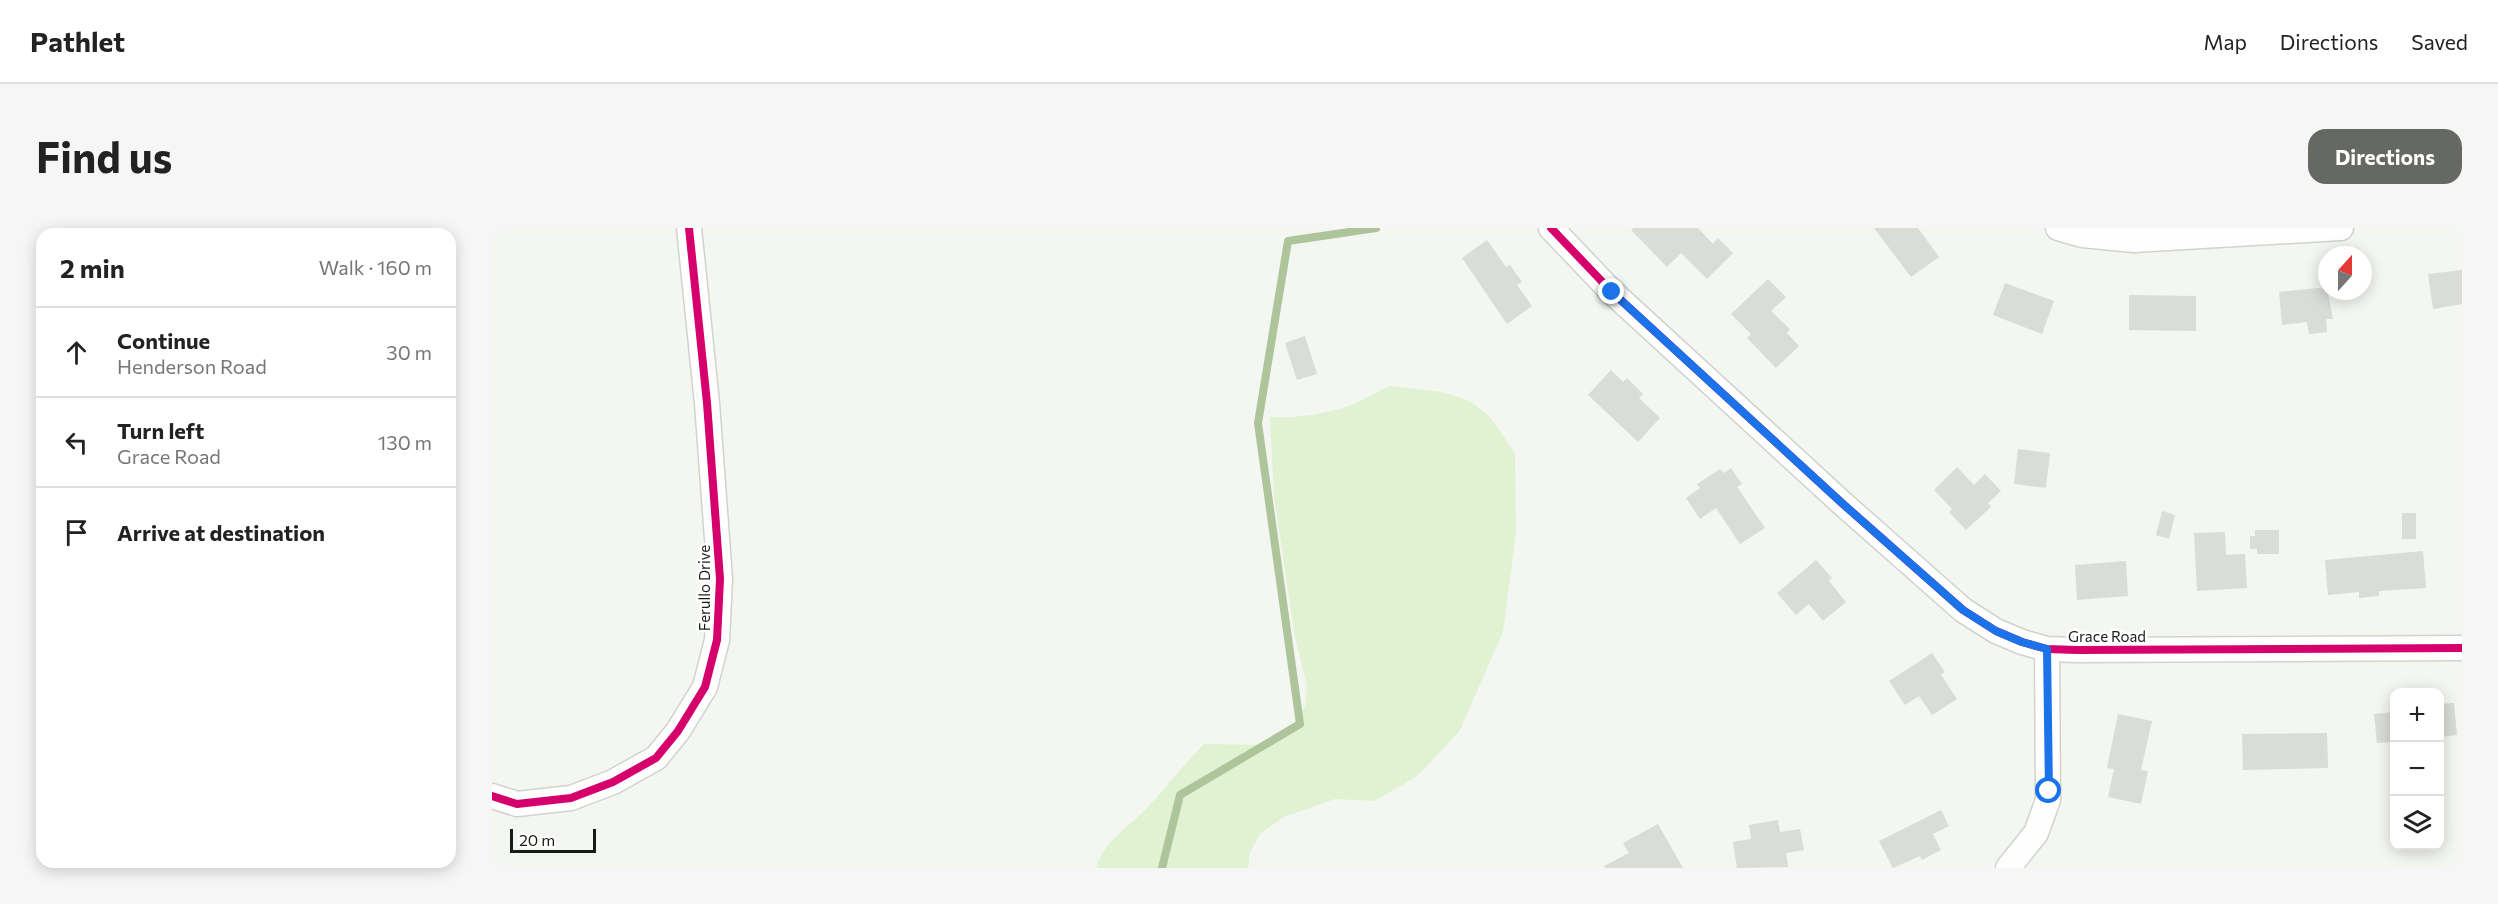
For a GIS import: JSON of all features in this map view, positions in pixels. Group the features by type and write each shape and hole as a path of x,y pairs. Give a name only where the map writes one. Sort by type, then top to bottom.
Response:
{"street":[{"name":"Ferullo Drive","path":"492,796 517,804 539,802 571,798 613,782 656,758 678,731 705,687 717,640 720,579 707,403 689,228"},
{"name":"Grace Road","path":"1551,228 1612,292 1851,511 1963,610 1996,631 2028,645 2047,649 2462,648"},
{"path":"2058,228 2099,237 2134,240 2341,228"},
{"path":"2008,868 2036,833 2048,800 2047,649"}],"green space":[{"path":"1390,386 1442,392 1470,401 1489,416 1515,453 1516,532 1503,632 1459,732 1416,777 1374,801 1335,799 1284,817 1261,833 1250,852 1248,868 1096,868 1110,843 1146,809 1204,744 1261,745 1290,735 1305,706 1307,686 1295,637 1274,497 1270,417 1299,417 1329,411 1353,404"}],"building":[{"path":"1634,228 1698,228 1713,244 1718,238 1733,253 1707,279 1681,253 1667,267 1631,230"},
{"path":"1874,228 1918,228 1939,257 1911,277"},
{"path":"1487,240 1506,267 1510,265 1522,282 1517,285 1532,306 1507,324 1462,258"},
{"path":"2462,270 2462,304 2433,309 2428,274"},
{"path":"1768,279 1786,297 1771,311 1790,329 1787,333 1799,346 1776,368 1747,338 1751,334 1731,314"},
{"path":"2005,283 2054,301 2042,334 1993,315"},
{"path":"2318,288 2318,300 2329,300 2333,319 2326,319 2327,332 2309,334 2307,322 2282,325 2279,292"},
{"path":"2129,295 2196,296 2196,331 2129,330"},
{"path":"1305,336 1317,374 1297,380 1285,343"},
{"path":"1611,370 1623,382 1627,378 1643,394 1639,398 1660,418 1638,442 1588,395"},
{"path":"2018,449 2050,453 2046,488 2014,484"},
{"path":"1957,467 1974,485 1985,474 2001,491 1988,503 1991,507 1966,530 1949,512 1952,509 1934,490"},
{"path":"1731,468 1742,484 1737,487 1765,528 1740,544 1716,508 1700,519 1686,498 1700,488 1697,484 1720,469 1724,473"},
{"path":"2162,511 2175,515 2169,539 2156,535"},
{"path":"2402,513 2416,513 2416,539 2402,539"},
{"path":"2255,530 2279,530 2279,554 2257,554 2257,549 2250,549 2250,536 2255,536"},
{"path":"2225,532 2226,555 2245,554 2247,588 2197,591 2194,533"},
{"path":"2423,551 2426,588 2379,591 2379,596 2359,598 2359,592 2328,595 2325,560"},
{"path":"1816,560 1832,578 1829,581 1846,602 1823,621 1809,604 1796,615 1777,593"},
{"path":"2126,561 2128,596 2077,600 2075,565"},
{"path":"1932,653 1945,672 1941,675 1957,699 1932,715 1919,696 1905,705 1889,681"},
{"path":"2454,703 2457,735 2444,737 2444,704"},
{"path":"2390,712 2390,742 2377,743 2374,714"},
{"path":"2118,714 2152,721 2141,770 2148,771 2141,804 2108,797 2114,769 2107,768"},
{"path":"2327,733 2328,768 2243,770 2242,734"},
{"path":"1941,810 1949,826 1933,834 1941,850 1922,860 1920,856 1893,868 1879,841"},
{"path":"1778,820 1780,832 1800,829 1804,850 1786,853 1788,867 1737,868 1733,842 1751,839 1749,825"},
{"path":"1658,824 1683,868 1605,868 1604,866 1629,853 1623,843"}],"waterway":[{"path":"1162,868 1180,795 1300,724 1258,423 1288,241 1376,228"}],"cycle path":[{"path":"492,796 517,804 571,798 613,782 656,758 678,731 705,687 717,640 720,579 707,403 689,228"},
{"path":"1551,228 1612,292 1843,504 1963,610 1996,631 2047,649 2462,648"}],"route":[{"path":"1612,292 1843,504 1963,610 1996,631 2035,647 2047,649 2049,791"}]}
